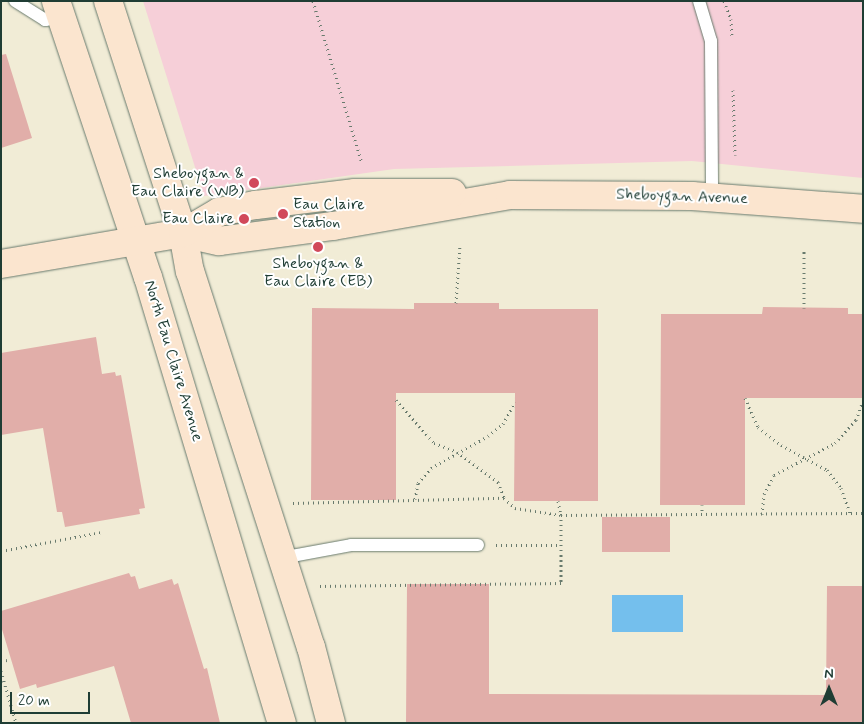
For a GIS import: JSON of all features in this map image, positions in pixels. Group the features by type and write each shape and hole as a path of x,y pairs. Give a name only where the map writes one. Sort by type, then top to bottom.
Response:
{"street":[{"path":"108,1 182,233 190,271 311,647 331,723"},
{"name":"North Eau Claire Avenue","path":"58,9 136,240 282,723"},
{"name":"Sheboygan Avenue","path":"182,233 219,212 317,196 407,192 500,196 712,197 863,210"},
{"path":"1,264 182,233"}],"lane":[{"path":"15,1 45,20 58,9"},
{"path":"699,1 711,41 712,197"},
{"path":"281,558 351,545 478,545"}],"path":[{"path":"313,1 362,163"},
{"path":"456,302 460,244"},
{"path":"804,249 804,308"},
{"path":"745,398 758,427 804,458 827,470 841,488 850,513"},
{"path":"396,400 434,443 457,452 498,482 504,498 515,508 561,515 863,513"},
{"path":"762,514 764,494 774,475 835,443 856,420 863,401"},
{"path":"416,499 418,483 424,476 457,452 488,436 503,424 515,402"},
{"path":"291,503 504,498"},
{"path":"318,586 561,583 561,515 558,501"},
{"path":"702,505 702,514"},
{"path":"1,550 102,532"},
{"path":"478,545 561,545"},
{"path":"1,661 7,660"},
{"path":"1,670 16,723"}],"shaded area":[{"path":"143,1 863,1 863,178 692,161 394,169 204,196"}],"water":[{"path":"612,595 683,595 683,632 612,632"}],"building":[{"path":"6,54 32,138 1,148 1,55"},
{"path":"414,303 499,303 499,309 598,309 598,501 514,501 515,393 396,393 396,500 311,500 312,308 414,309"},
{"path":"763,307 848,308 848,314 863,314 863,398 745,398 745,505 660,505 661,314 762,314"},
{"path":"96,337 102,374 115,372 116,376 121,375 145,508 139,509 140,514 65,527 62,512 57,512 43,428 1,435 1,353"},
{"path":"602,517 670,517 670,552 602,552"},
{"path":"129,573 131,577 135,576 139,589 172,579 174,585 178,583 204,669 207,668 220,723 131,723 114,666 37,688 36,684 20,689 1,626 1,611"},
{"path":"407,584 489,584 489,694 826,695 827,586 863,586 863,723 406,723"}],"place":[{"name":"Sheboygan & Eau Claire (WB)","path":"254,183"},
{"name":"Eau Claire Station","path":"283,214"},
{"name":"Eau Claire","path":"244,219"},
{"name":"Sheboygan & Eau Claire (EB)","path":"318,247"}]}
